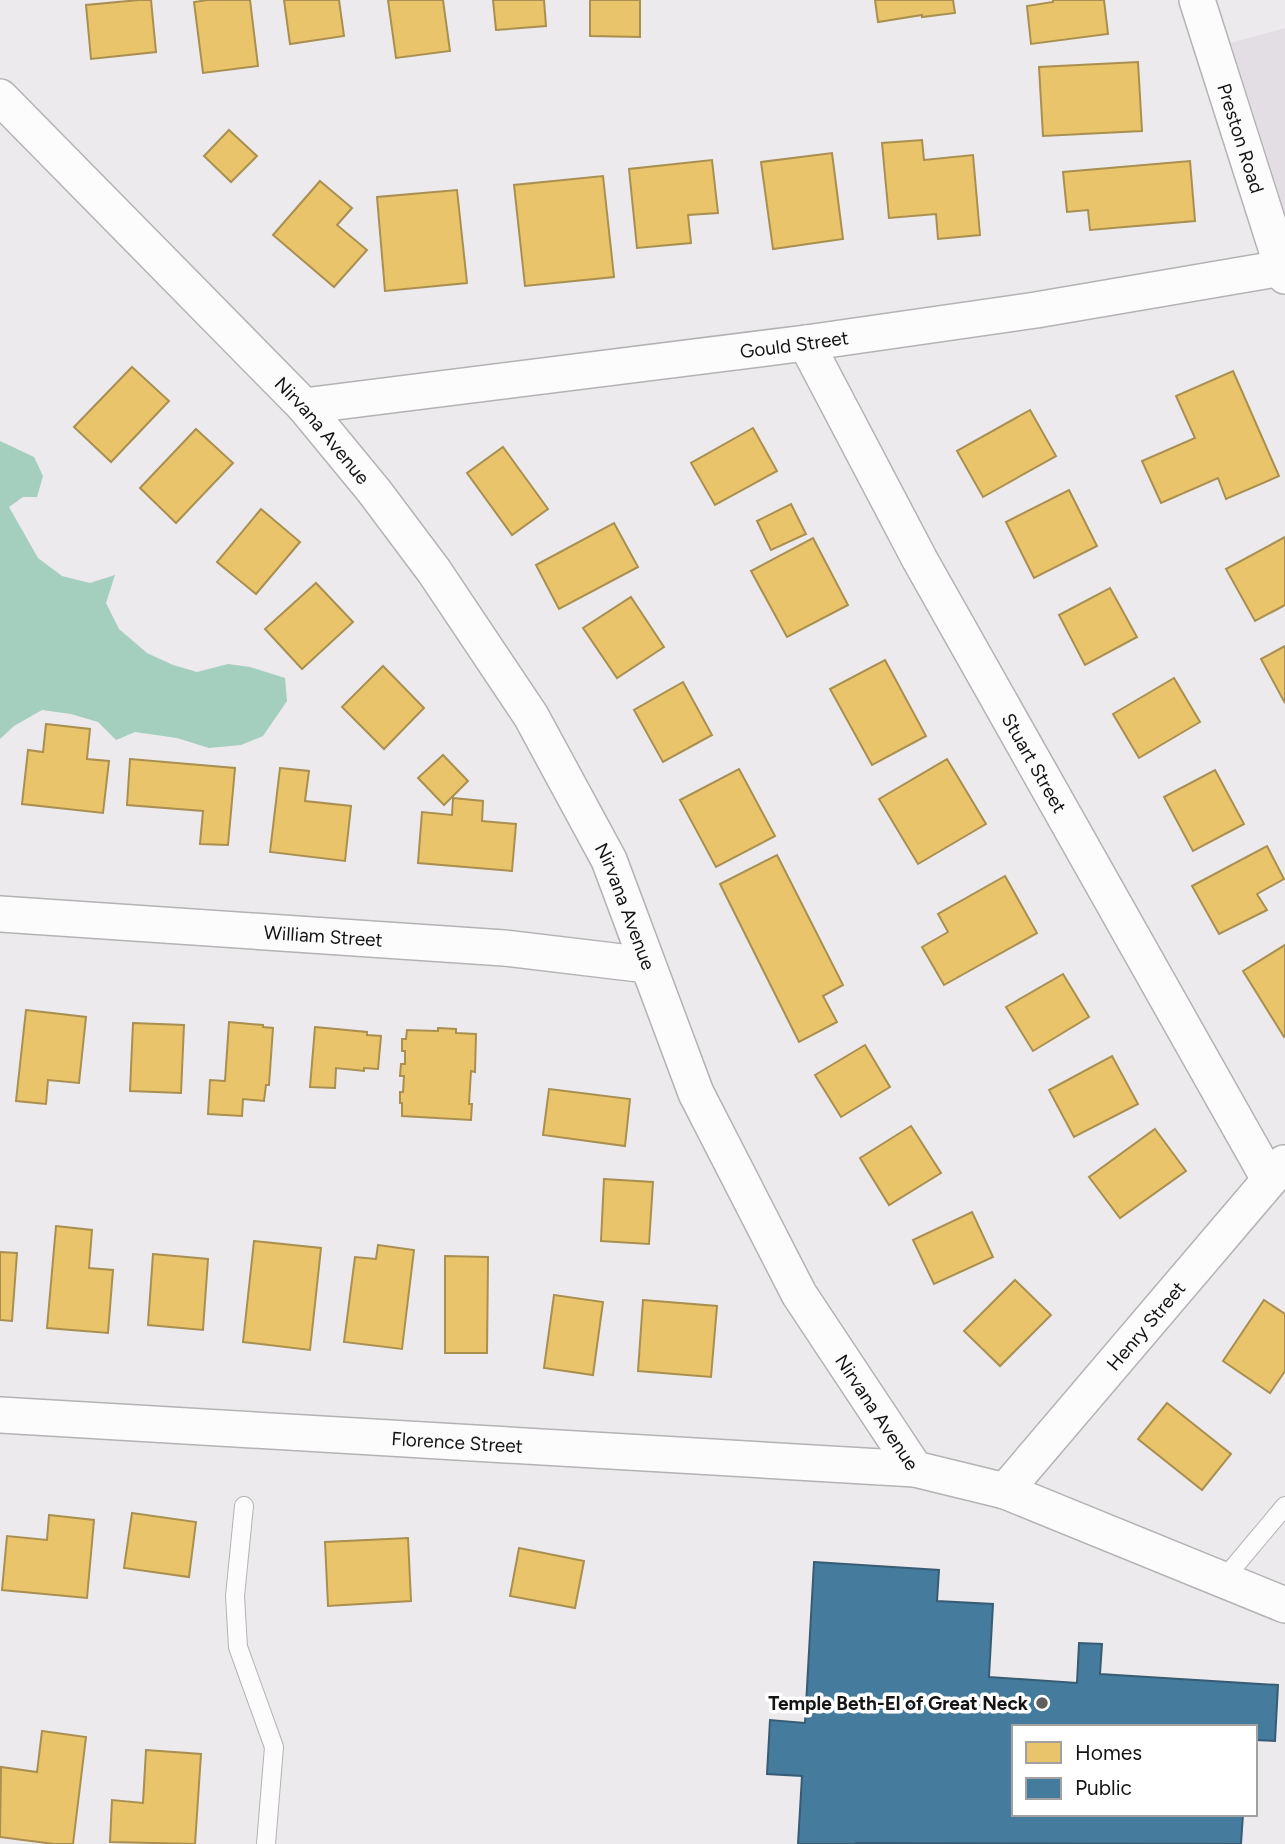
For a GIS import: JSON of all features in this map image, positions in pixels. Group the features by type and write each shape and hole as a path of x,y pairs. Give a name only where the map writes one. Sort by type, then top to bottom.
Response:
{"street":[{"name":"Preston Road","path":"1197,0 1283,272"},
{"name":"Nirvana Avenue","path":"0,97 304,406 374,491 434,571 531,716 609,860 696,1093 799,1294 915,1469 1005,1491 1285,1605"},
{"name":"Gould Street","path":"304,406 806,343 1283,272"},
{"name":"Stuart Street","path":"806,343 920,560 1277,1170"},
{"name":"William Street","path":"0,914 504,948 647,965"},
{"name":"Henry Street","path":"1005,1491 1277,1170"},
{"name":"Florence Street","path":"0,1415 915,1469"}],"lane":[{"path":"244,1506 235,1596 238,1647 274,1747 266,1844"},
{"path":"1223,1580 1285,1506"}],"shaded area":[{"path":"1285,28 1285,212 1231,43"}],"green space":[{"path":"0,441 34,457 43,476 37,497 23,497 9,507 38,558 62,576 90,583 115,575 106,603 119,629 147,653 197,672 228,664 250,667 285,678 287,701 263,736 241,745 209,748 177,738 135,732 116,740 98,722 71,714 42,710 14,726 0,739"}],"building: Homes":[{"path":"151,0 156,52 91,59 86,5"},
{"path":"250,0 258,66 203,73 194,2"},
{"path":"284,0 339,0 344,36 290,44"},
{"path":"388,0 443,0 450,51 396,58"},
{"path":"493,0 544,0 546,26 496,30"},
{"path":"590,0 640,0 640,37 590,36"},
{"path":"875,0 953,0 955,13 878,22"},
{"path":"1053,0 1104,0 1108,34 1031,44 1027,6"},
{"path":"1138,62 1142,131 1043,136 1039,67"},
{"path":"229,130 257,156 231,182 204,156"},
{"path":"922,140 924,160 973,155 980,235 938,239 936,214 889,218 882,143"},
{"path":"832,153 843,239 773,249 761,162"},
{"path":"712,160 718,213 688,215 691,243 637,248 629,169"},
{"path":"1190,161 1195,221 1090,230 1088,210 1067,212 1063,172"},
{"path":"603,176 614,277 525,286 514,185"},
{"path":"320,181 352,208 337,225 367,250 334,287 273,235"},
{"path":"457,190 467,283 385,291 377,197"},
{"path":"132,367 169,401 111,462 74,427"},
{"path":"1233,371 1279,476 1226,499 1218,478 1161,503 1142,461 1195,438 1176,396"},
{"path":"1030,410 1056,456 983,497 957,451"},
{"path":"753,428 777,471 715,505 691,463"},
{"path":"196,429 233,463 176,523 140,488"},
{"path":"503,447 548,509 512,535 467,473"},
{"path":"1069,490 1097,546 1034,578 1006,522"},
{"path":"791,504 806,534 771,550 757,521"},
{"path":"261,509 300,542 256,594 217,562"},
{"path":"614,523 638,567 559,609 536,565"},
{"path":"1285,537 1285,605 1255,621 1226,569"},
{"path":"813,538 848,605 787,637 751,571"},
{"path":"316,583 353,622 302,669 265,629"},
{"path":"1110,588 1137,637 1085,665 1059,615"},
{"path":"631,597 664,647 617,678 583,628"},
{"path":"1285,646 1285,703 1261,659"},
{"path":"885,660 926,736 872,765 830,689"},
{"path":"383,666 424,708 384,749 342,707"},
{"path":"1174,678 1200,722 1139,758 1113,714"},
{"path":"683,682 712,735 663,762 634,710"},
{"path":"46,724 90,729 87,759 109,761 103,813 22,804 28,750 43,752"},
{"path":"443,755 468,781 444,805 418,778"},
{"path":"130,759 235,768 228,845 200,844 203,811 127,805"},
{"path":"947,759 986,824 918,864 879,799"},
{"path":"280,768 309,771 305,801 351,806 345,861 270,852"},
{"path":"739,769 775,836 716,867 680,800"},
{"path":"1215,770 1244,824 1193,851 1164,797"},
{"path":"453,798 483,801 482,821 516,824 512,871 418,863 422,812 452,815"},
{"path":"1267,846 1284,879 1257,894 1267,910 1219,934 1192,886"},
{"path":"777,855 843,985 823,996 837,1022 799,1042 720,884"},
{"path":"1005,876 1037,933 944,985 922,947 948,932 938,914"},
{"path":"1285,945 1285,1036 1284,1037 1243,971"},
{"path":"1063,974 1089,1017 1033,1051 1006,1007"},
{"path":"26,1010 86,1017 79,1083 48,1080 46,1104 16,1101"},
{"path":"229,1022 273,1028 269,1085 266,1085 264,1101 243,1099 242,1116 208,1114 210,1080 225,1081"},
{"path":"133,1023 184,1025 181,1093 130,1091"},
{"path":"315,1027 381,1036 378,1069 364,1068 364,1071 336,1068 335,1088 310,1087"},
{"path":"438,1028 456,1029 456,1033 476,1034 475,1072 471,1071 469,1104 472,1104 471,1120 402,1116 400,1092 403,1092 404,1076 400,1076 401,1064 405,1064 405,1051 402,1051 402,1039 406,1039 407,1030 438,1031"},
{"path":"865,1045 890,1087 841,1117 815,1075"},
{"path":"1112,1056 1138,1104 1074,1137 1049,1090"},
{"path":"549,1089 630,1099 625,1146 543,1135"},
{"path":"911,1126 941,1173 889,1205 860,1158"},
{"path":"1155,1129 1186,1171 1120,1218 1089,1177"},
{"path":"604,1179 653,1182 649,1244 601,1241"},
{"path":"972,1212 993,1257 934,1284 913,1240"},
{"path":"56,1226 92,1230 89,1268 113,1270 108,1333 47,1328"},
{"path":"254,1241 321,1248 310,1350 243,1342"},
{"path":"378,1245 414,1250 402,1349 344,1342 355,1257 376,1259"},
{"path":"0,1252 17,1253 12,1321 0,1320"},
{"path":"153,1254 208,1259 203,1330 148,1325"},
{"path":"445,1256 488,1257 487,1353 445,1353"},
{"path":"1015,1280 1051,1315 1000,1366 964,1331"},
{"path":"554,1295 603,1302 593,1375 544,1368"},
{"path":"643,1300 717,1306 711,1377 638,1371"},
{"path":"1264,1300 1285,1314 1285,1371 1270,1393 1223,1361"},
{"path":"1167,1403 1231,1454 1202,1490 1138,1439"},
{"path":"132,1513 196,1522 189,1577 124,1568"},
{"path":"49,1515 94,1520 87,1598 2,1590 7,1536 47,1540"},
{"path":"408,1538 411,1601 328,1606 325,1542"},
{"path":"519,1548 584,1561 575,1608 510,1596"},
{"path":"42,1731 86,1737 73,1844 0,1837 1,1767 37,1772"},
{"path":"146,1750 201,1754 195,1844 110,1842 112,1800 143,1803"}],"building: Public":[{"name":"Temple Beth-El of Great Neck","path":"814,1562 939,1570 937,1601 993,1604 989,1677 1077,1683 1079,1643 1102,1644 1100,1674 1278,1685 1275,1741 1257,1740 1257,1725 1012,1725 1012,1816 1243,1816 1241,1844 798,1844 802,1776 767,1774 770,1720 805,1723"}],"place":[{"name":"Temple Beth-El of Great Neck","path":"1042,1703"}]}
